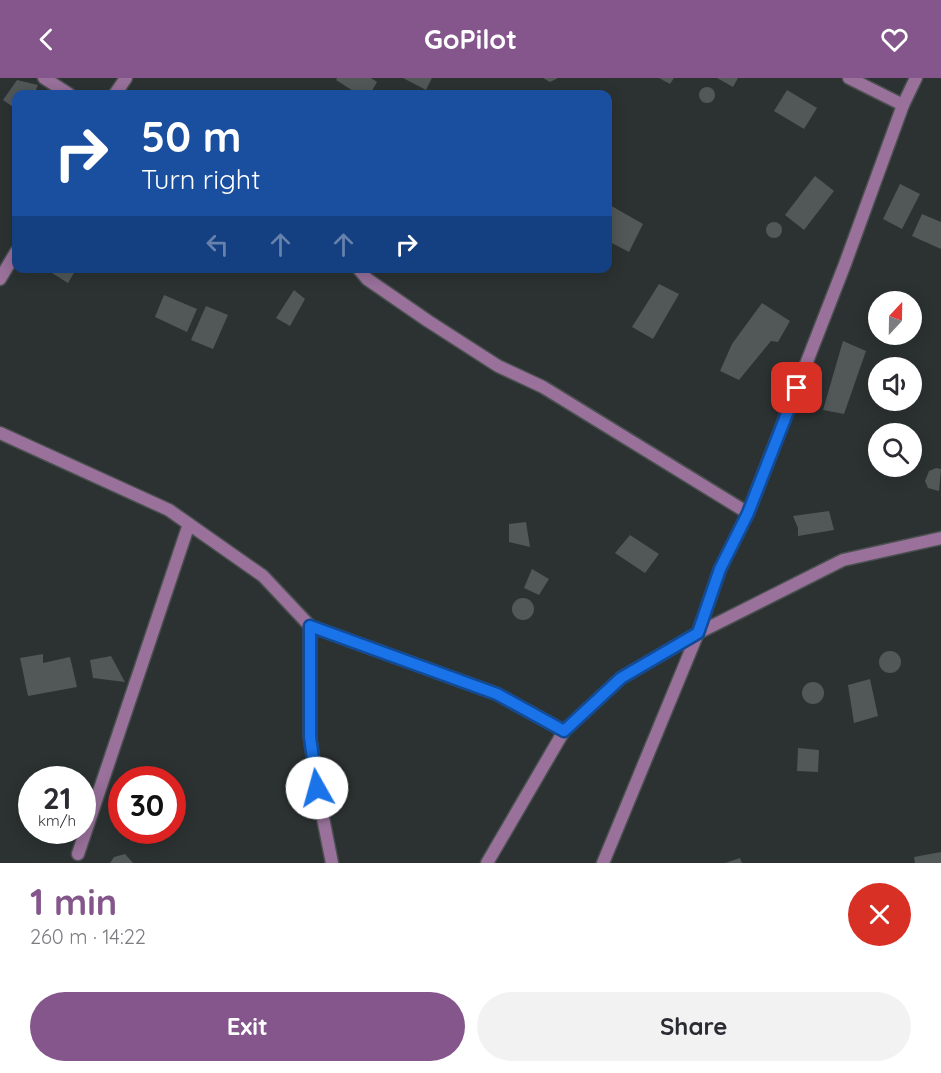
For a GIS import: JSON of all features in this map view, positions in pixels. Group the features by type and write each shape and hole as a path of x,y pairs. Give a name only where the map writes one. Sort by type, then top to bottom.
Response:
{"street":[{"path":"44,78 63,90"},
{"path":"849,78 903,105"},
{"path":"603,863 698,633 720,569 748,513 845,264 903,105 916,78"},
{"path":"0,279 12,259"},
{"path":"363,273 419,315 498,366 543,387 748,513"},
{"path":"0,433 123,487 169,510 263,576 310,626 497,694 564,731"},
{"path":"78,854 189,524"},
{"path":"487,863 564,731 621,678 698,633 843,560 941,538"},
{"path":"310,626 310,737 317,788 332,863"}],"building":[{"path":"337,78 371,78 377,82 372,90 352,90 336,80"},
{"path":"403,78 432,78 426,90"},
{"path":"543,78 558,78 550,82"},
{"path":"659,78 674,78 670,84"},
{"path":"717,78 738,78 733,87"},
{"path":"17,80 38,85 36,90 12,90 12,106 3,100"},
{"path":"704,87 710,87 715,95 713,101 704,103 699,98 699,92"},
{"path":"787,90 817,108 804,129 774,111"},
{"path":"815,176 834,191 804,230 785,215"},
{"path":"900,184 920,194 902,229 883,219"},
{"path":"612,206 643,224 629,252 612,243"},
{"path":"922,214 941,222 941,249 912,236"},
{"path":"771,222 777,222 782,230 780,236 771,238 766,233 766,227"},
{"path":"52,273 74,273 68,283"},
{"path":"659,284 679,294 653,339 632,327"},
{"path":"294,290 305,299 290,326 276,318"},
{"path":"164,295 197,309 187,332 155,317"},
{"path":"762,303 790,321 778,342 771,341 739,380 720,371 732,344"},
{"path":"206,306 228,315 213,349 191,340"},
{"path":"843,341 866,351 844,414 823,410"},
{"path":"936,468 941,469 939,491 928,488 925,481 929,471"},
{"path":"829,511 834,530 798,536 798,528 793,516"},
{"path":"526,522 530,547 509,542 509,524"},
{"path":"630,535 659,554 645,573 615,553"},
{"path":"532,569 549,579 539,595 524,588"},
{"path":"519,598 527,598 534,605 534,613 527,620 519,620 512,613 512,605"},
{"path":"886,651 894,651 901,658 901,666 894,673 886,673 879,666 879,658"},
{"path":"43,654 43,663 70,657 77,687 28,696 20,658"},
{"path":"111,656 125,682 93,678 90,660"},
{"path":"870,679 878,716 854,723 848,685"},
{"path":"809,682 817,682 824,689 824,697 817,704 809,704 802,697 802,689"},
{"path":"798,748 819,750 818,772 797,771"},
{"path":"941,852 941,863 915,863 914,857"},
{"path":"125,854 133,863 110,863 114,857"},
{"path":"740,858 742,863 725,863"}],"route":[{"path":"317,788 310,737 310,626 497,694 564,731 621,678 698,633 720,569 748,513 797,388"}]}
